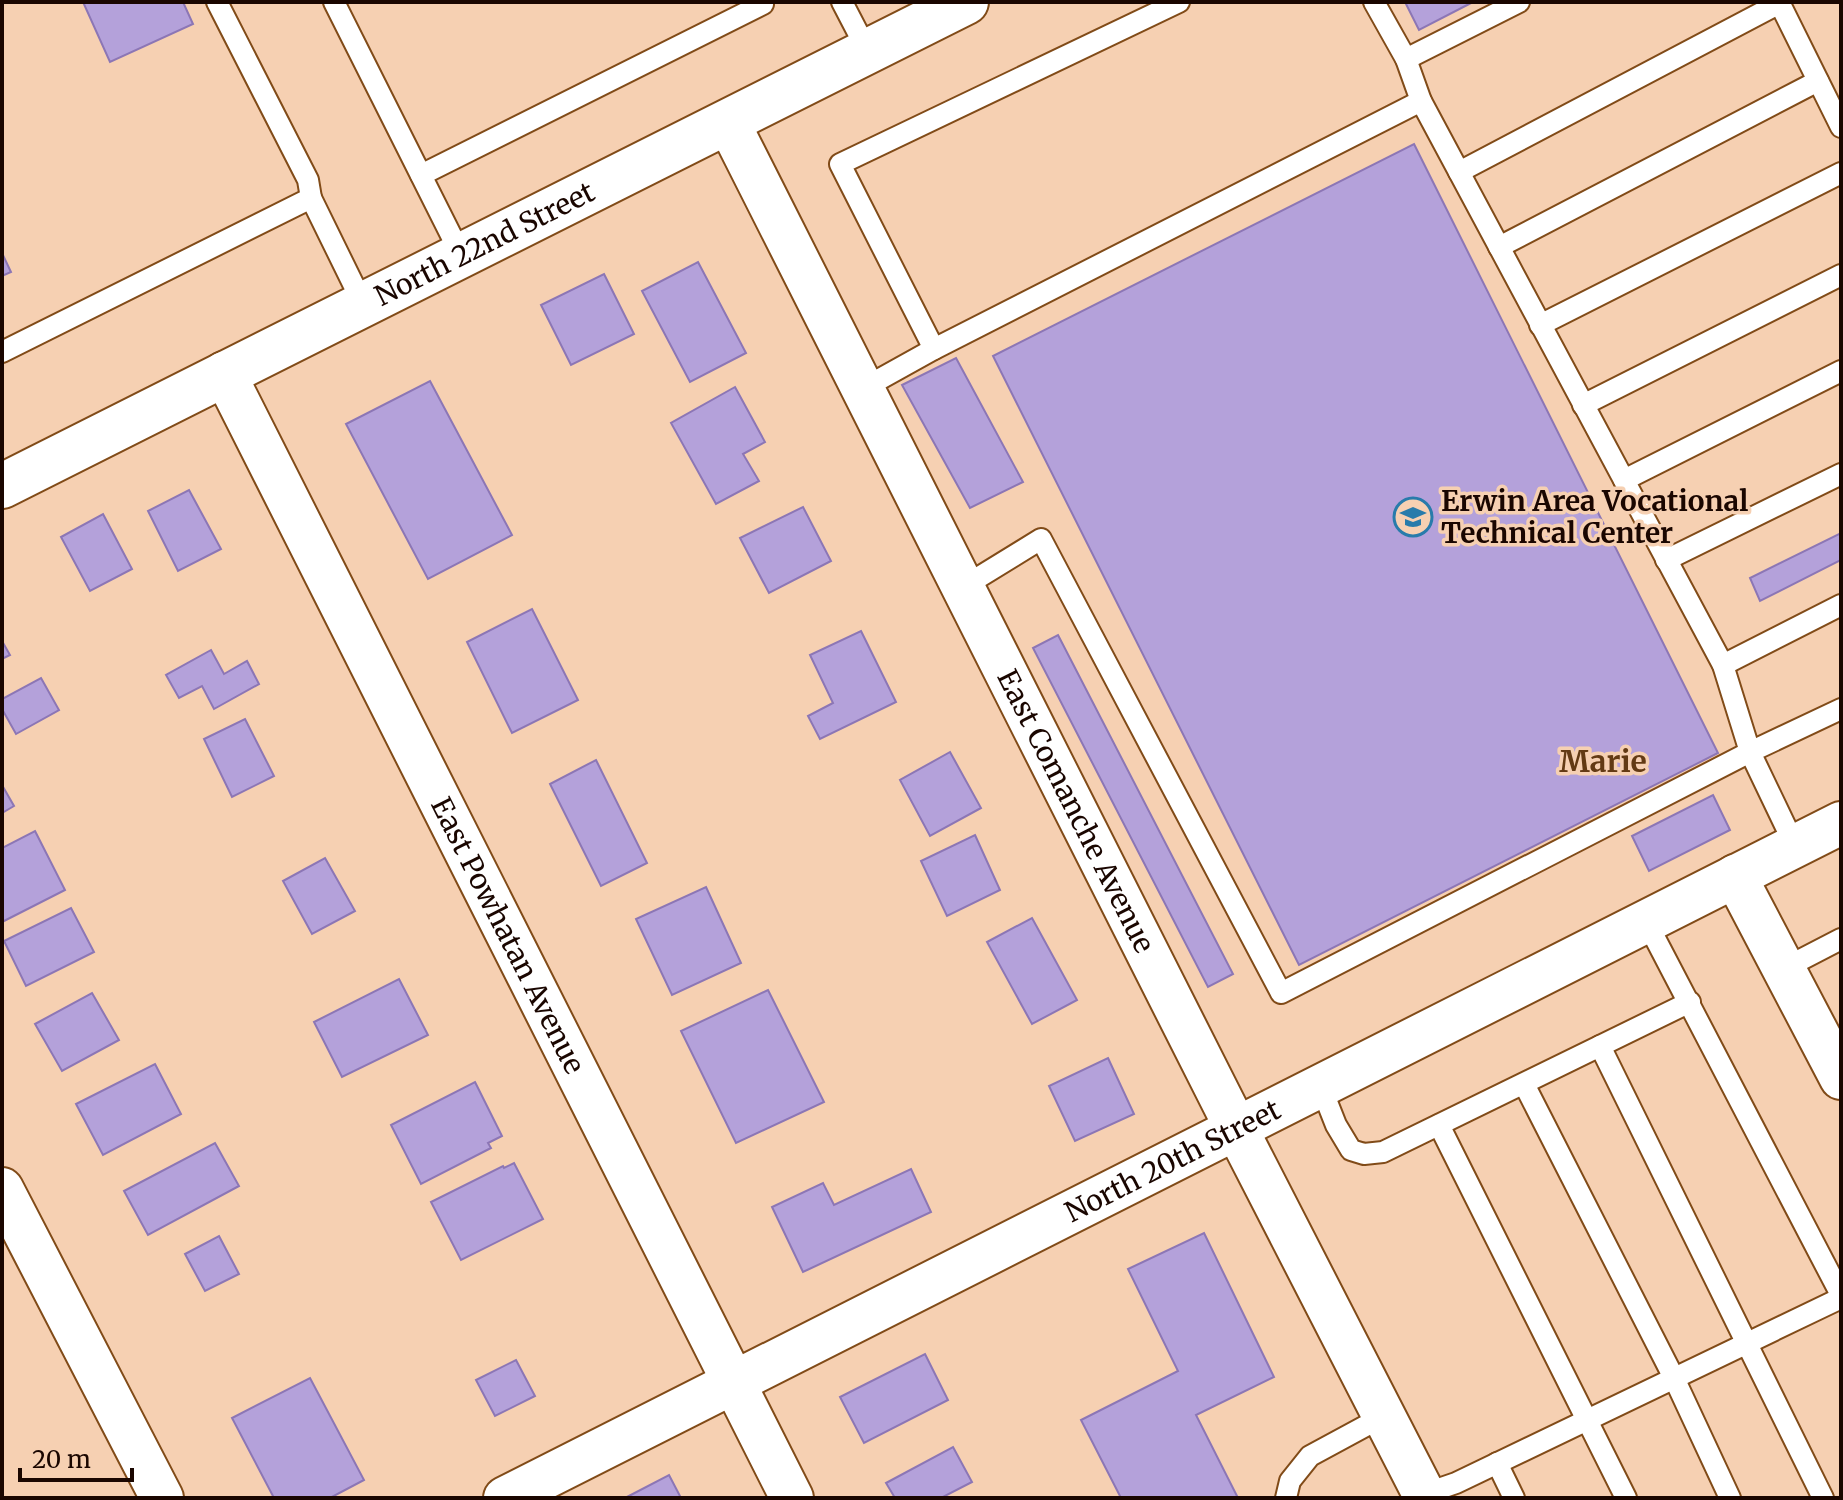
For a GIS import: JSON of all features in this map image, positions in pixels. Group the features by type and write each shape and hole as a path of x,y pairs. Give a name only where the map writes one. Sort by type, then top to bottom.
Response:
{"street":[{"name":"North 22nd Street","path":"2,486 966,2"},
{"name":"East Comanche Avenue","path":"728,122 1425,1496"},
{"name":"East Powhatan Avenue","path":"224,373 792,1498"},
{"name":"North 20th Street","path":"505,1498 1841,823"},
{"path":"1735,876 1841,1078"},
{"path":"2,1189 162,1498"}],"lane":[{"path":"217,2 308,180 311,198 363,304"},
{"path":"334,2 461,255"},
{"path":"842,2 868,52"},
{"path":"934,349 840,164 1179,2"},
{"path":"1374,2 1406,59 1421,101 1723,665 1750,752 1795,846"},
{"path":"1406,59 1519,2"},
{"path":"1459,172 1779,2 1841,127"},
{"path":"421,175 763,4"},
{"path":"1499,247 1818,81"},
{"path":"862,389 934,349 1421,101"},
{"path":"1540,325 1841,173"},
{"path":"2,352 311,198"},
{"path":"1583,405 1841,275"},
{"path":"1624,480 1841,371"},
{"path":"1666,560 1841,474"},
{"path":"963,587 1041,539 1281,993 1750,752 1841,709"},
{"path":"1723,665 1841,605"},
{"path":"1425,1496 1841,1297 1646,921"},
{"path":"1783,969 1841,939"},
{"path":"1321,1087 1336,1125 1351,1150 1364,1154 1383,1152 1690,1002"},
{"path":"1600,1046 1823,1498"},
{"path":"1524,1084 1674,1378 1730,1498"},
{"path":"1439,1125 1626,1498"},
{"path":"1286,1498 1290,1481 1310,1456 1384,1416"},
{"path":"1497,1463 1514,1498"}],"building":[{"path":"83,2 183,2 193,24 110,62"},
{"path":"1405,2 1473,2 1419,30"},
{"path":"1414,144 1718,753 1299,965 993,356"},
{"path":"2,253 11,272 2,276"},
{"path":"698,262 746,353 690,382 642,291"},
{"path":"604,274 634,334 571,365 541,305"},
{"path":"956,358 1023,482 970,508 902,385"},
{"path":"430,381 512,535 428,579 346,424"},
{"path":"735,387 765,442 743,454 759,481 716,504 671,423"},
{"path":"189,490 221,549 178,571 148,511"},
{"path":"803,507 831,561 769,593 740,538"},
{"path":"103,514 132,569 90,591 61,537"},
{"path":"1841,533 1841,560 1760,601 1750,578"},
{"path":"532,609 578,700 512,733 467,642"},
{"path":"861,631 896,702 820,739 808,716 833,703 810,655"},
{"path":"1058,635 1233,974 1208,987 1033,648"},
{"path":"2,641 10,655 2,659"},
{"path":"211,650 224,674 247,661 259,684 214,709 202,686 179,698 166,675"},
{"path":"41,678 59,710 16,734 2,709 2,699"},
{"path":"245,719 274,776 232,797 204,739"},
{"path":"950,752 981,808 930,836 900,780"},
{"path":"596,760 647,863 601,886 550,784"},
{"path":"2,785 14,806 2,813"},
{"path":"1713,795 1730,830 1649,871 1632,836"},
{"path":"35,831 65,890 2,922 2,848"},
{"path":"975,835 1000,890 947,916 921,861"},
{"path":"325,858 355,911 312,934 283,881"},
{"path":"706,887 741,963 672,995 636,919"},
{"path":"71,908 94,952 26,986 4,941"},
{"path":"1032,918 1077,1000 1032,1024 987,942"},
{"path":"399,979 428,1035 342,1077 314,1022"},
{"path":"768,990 824,1102 736,1143 681,1031"},
{"path":"92,993 119,1040 62,1071 35,1024"},
{"path":"1108,1058 1134,1114 1075,1141 1049,1086"},
{"path":"155,1064 181,1114 103,1155 76,1104"},
{"path":"475,1082 502,1136 488,1143 491,1148 421,1184 391,1125"},
{"path":"215,1143 239,1186 148,1235 124,1191"},
{"path":"514,1163 543,1219 461,1260 431,1202"},
{"path":"911,1169 931,1212 803,1272 772,1207 823,1183 834,1205"},
{"path":"1204,1233 1274,1377 1196,1415 1238,1498 1121,1498 1081,1420 1178,1371 1128,1269"},
{"path":"219,1236 239,1274 205,1291 185,1254"},
{"path":"925,1354 948,1400 864,1443 840,1397"},
{"path":"516,1360 535,1396 495,1416 476,1380"},
{"path":"310,1378 364,1480 330,1498 274,1498 232,1418"},
{"path":"953,1447 972,1482 941,1498 895,1498 886,1483"},
{"path":"669,1475 681,1498 625,1498"}],"place":[{"name":"Erwin Area Vocational Technical Center","path":"1413,517"}],"district":[{"name":"Marie","path":"1603,761"}]}
